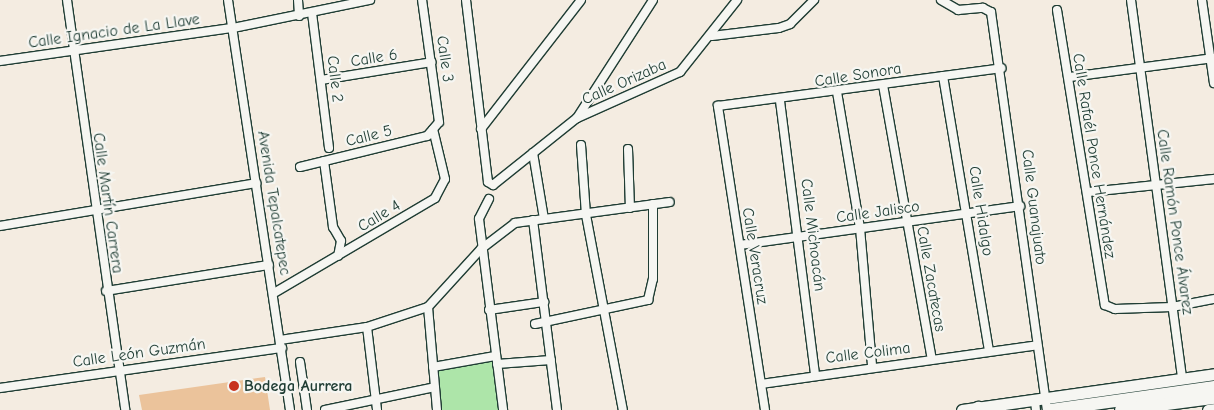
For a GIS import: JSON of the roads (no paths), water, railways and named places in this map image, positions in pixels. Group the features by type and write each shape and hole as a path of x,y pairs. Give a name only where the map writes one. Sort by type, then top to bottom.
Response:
{"main road":[{"path":"1043,406 1214,386"},
{"path":"1121,410 1214,398"}],"street":[{"name":"Calle Martín Carrera","path":"67,0 72,50 125,410"},
{"name":"Avenida Tepalcatepec","path":"228,0 274,293 290,410"},
{"path":"298,0 299,16"},
{"name":"Calle Ignacio de La Llave","path":"0,61 233,28 370,0"},
{"name":"Calle 3","path":"422,0 439,122"},
{"path":"466,0 488,182 493,185 577,118 653,0"},
{"path":"481,129 581,0"},
{"name":"Calle Orizaba","path":"577,118 680,72 712,36 737,0"},
{"path":"712,36 779,28 790,24 814,0"},
{"name":"Calle Guanajuato","path":"941,0 958,10 987,8 1001,68 1020,206 1043,406"},
{"name":"Calle Ramón Ponce Álvarez","path":"1131,0 1182,379"},
{"path":"1202,0 1212,58 1214,83"},
{"name":"Calle Rafaél Ponce Hernández","path":"1057,10 1070,77 1105,306 1115,309 1172,307"},
{"name":"Calle 2","path":"312,13 329,148"},
{"path":"1070,77 1212,58"},
{"name":"Calle 6","path":"321,80 432,62"},
{"name":"Calle Sonora","path":"718,106 780,100 1001,68"},
{"name":"Calle Hidalgo","path":"943,76 968,213 989,352"},
{"name":"Calle Zacatecas","path":"883,85 932,360"},
{"path":"837,92 860,228 872,366"},
{"name":"Calle Michoacán","path":"780,100 800,237 814,373"},
{"name":"Calle Veracruz","path":"718,106 765,410"},
{"name":"Calle 5","path":"300,167 427,136 439,122"},
{"name":"Calle 4","path":"274,293 435,198 445,179 433,129"},
{"path":"581,145 586,215 606,311 623,410"},
{"path":"628,149 630,208"},
{"path":"533,153 544,219"},
{"path":"324,161 333,227 341,241 338,256"},
{"path":"1088,192 1214,179"},
{"path":"0,226 97,212 256,183"},
{"path":"489,199 479,219 481,249 503,410"},
{"path":"438,410 432,364 428,307 481,249 514,223 586,215 670,202"},
{"path":"535,324 606,311 648,300 653,278 653,204"},
{"name":"Calle Jalisco","path":"740,245 1020,206"},
{"path":"533,220 557,410"},
{"path":"106,290 269,265"},
{"path":"1172,307 1214,299"},
{"path":"489,310 544,302"},
{"name":"Calle León Guzmán","path":"0,388 281,344 367,327 428,307"},
{"path":"367,327 374,398 377,410"},
{"name":"Calle Colima","path":"761,384 814,373 932,360 1037,345"},
{"path":"432,364 496,360 551,360"},
{"path":"300,362 307,410"},
{"path":"962,410 1043,406 1214,374"},
{"path":"325,410 374,398 435,387"},
{"path":"1208,410 1214,409"}],"place":[{"name":"Bodega Aurrera","path":"234,386"}]}
